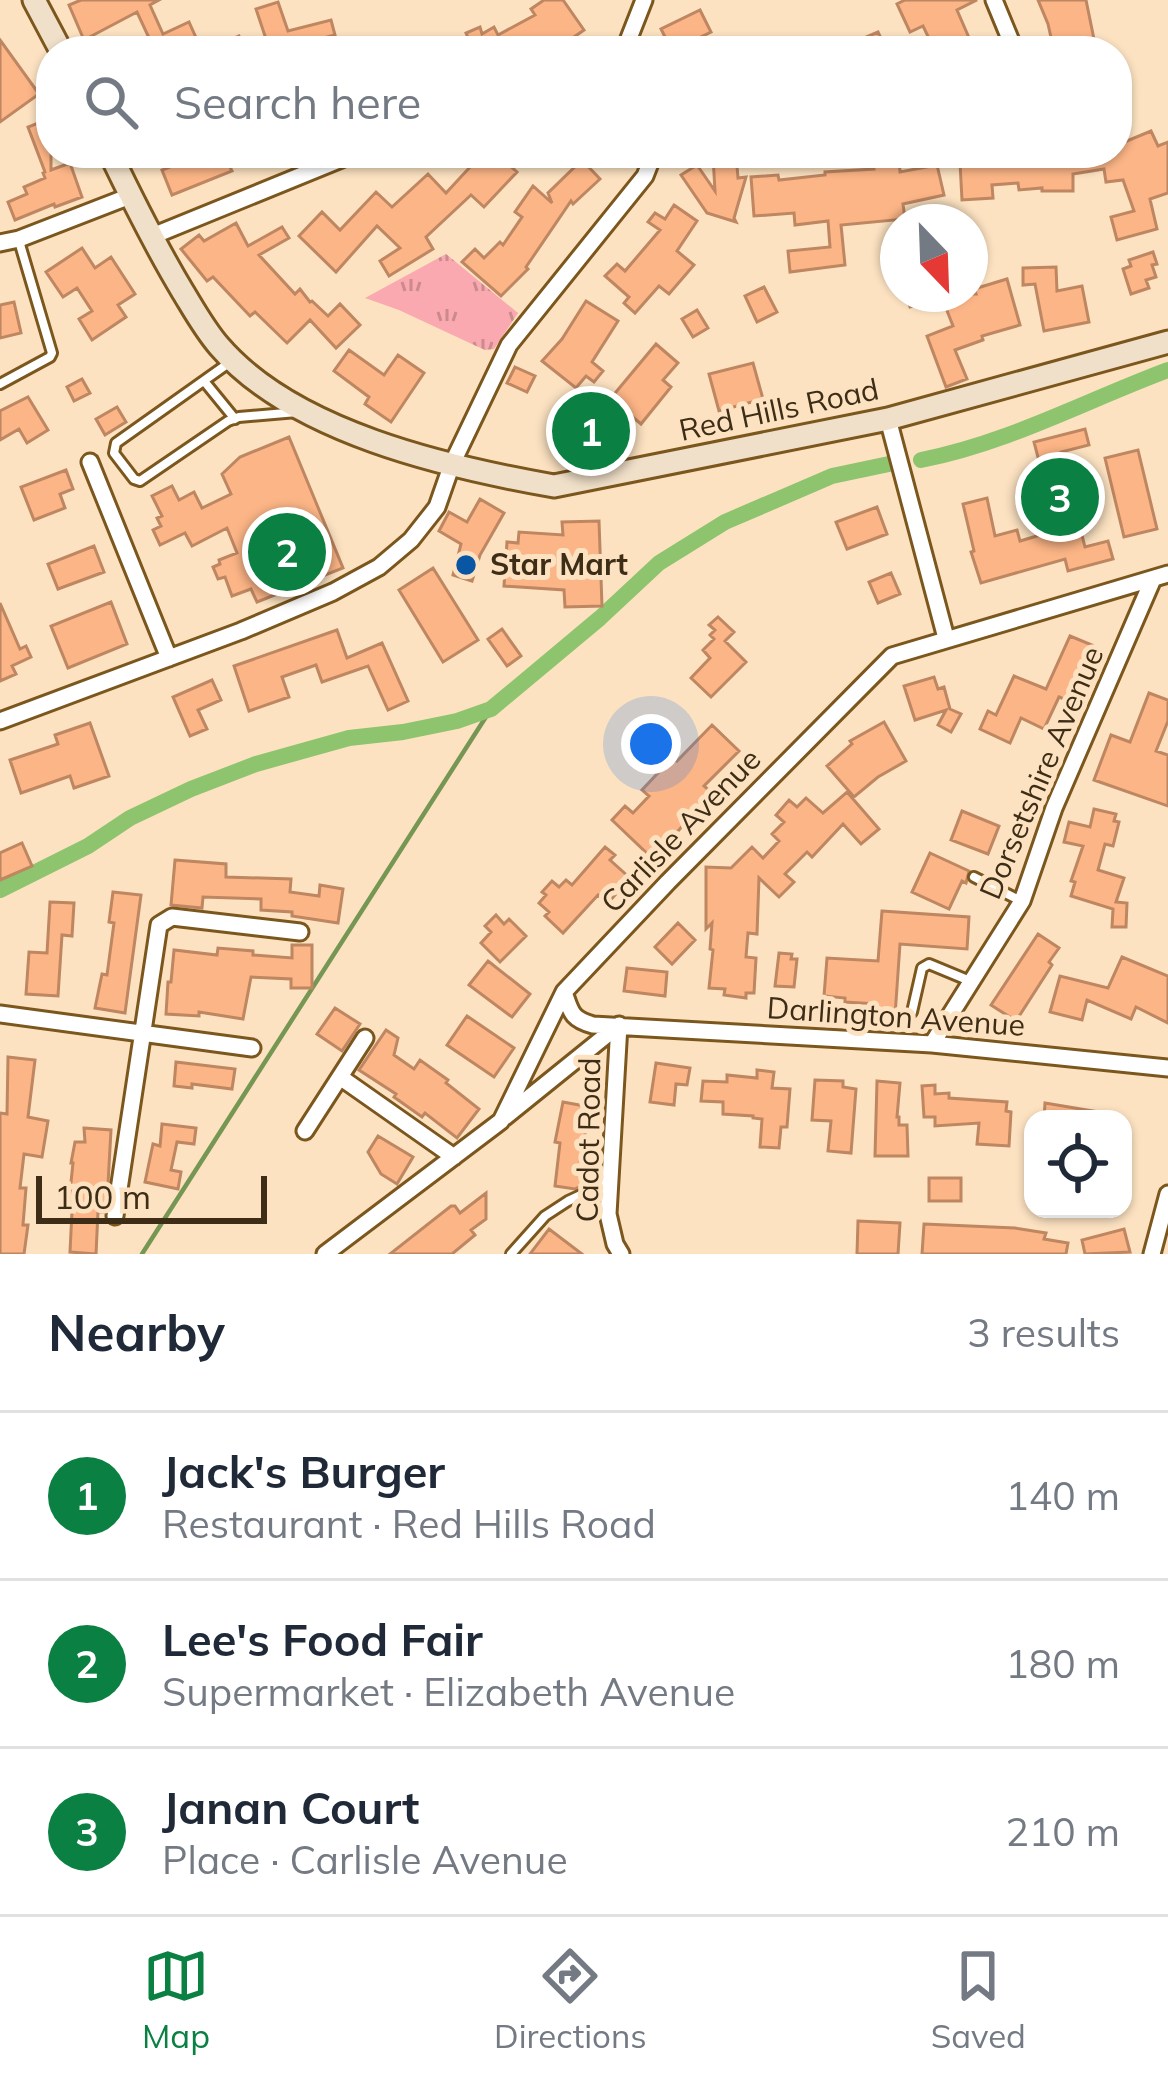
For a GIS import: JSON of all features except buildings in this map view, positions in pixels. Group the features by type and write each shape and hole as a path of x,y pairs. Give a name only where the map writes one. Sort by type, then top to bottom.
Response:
{"main road":[{"path":"34,0 53,36"},
{"name":"Red Hills Road","path":"117,168 150,237 194,310 219,346 252,377 304,412 370,440 554,486 888,418 1168,341"}],"street":[{"path":"631,36 644,0"},
{"path":"994,0 1009,36"},
{"path":"150,237 319,168"},
{"path":"0,722 333,592 379,567 411,540 437,506 508,345 648,168"},
{"path":"0,243 130,196"},
{"path":"888,418 946,638"},
{"path":"90,462 170,658"},
{"name":"Carlisle Avenue","path":"326,1254 501,1121 564,992 892,656 1160,576"},
{"name":"Dorsetshire Avenue","path":"932,1043 1022,902 1054,808 1160,576"},
{"path":"116,1216 158,929 163,921 172,917 300,932"},
{"name":"Darlington Avenue","path":"564,992 578,1021 592,1025 932,1043 1168,1068"},
{"path":"0,1014 252,1048"},
{"path":"501,1121 619,1025"},
{"name":"Cadot Road","path":"619,1025 608,1214 622,1254"},
{"path":"305,1132 365,1038"},
{"path":"340,1077 454,1156"},
{"path":"1152,1254 1168,1195"}],"lane":[{"path":"0,384 52,352 19,239"},
{"path":"233,360 116,443 114,453 134,479 140,481 235,418 304,412"},
{"path":"204,381 235,418"},
{"path":"974,878 1022,902"},
{"path":"912,1012 922,968 929,964 971,981"},
{"path":"512,1254 545,1216 610,1181"}],"green space":[{"path":"446,254 518,313 494,349 485,350 365,298"}],"waterway":[{"path":"921,460 1016,432 1168,370"},
{"path":"0,890 88,846 130,818 256,764 349,738 457,721 491,709 659,563 725,522 832,476 889,464"},
{"path":"142,1254 491,709"}],"place":[{"name":"Jack's Burger","path":"591,431"},
{"name":"Janan Court","path":"1060,497"},
{"name":"Lee's Food Fair","path":"287,552"},
{"name":"Star Mart","path":"466,565"}]}
